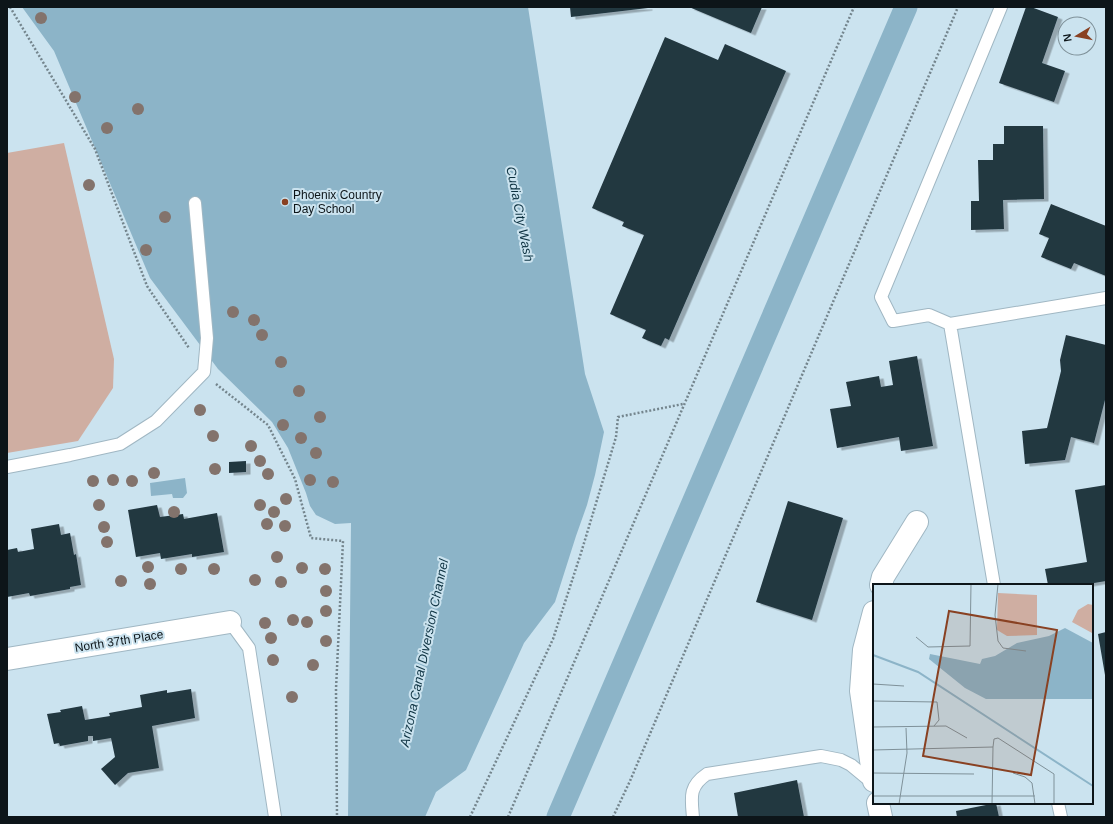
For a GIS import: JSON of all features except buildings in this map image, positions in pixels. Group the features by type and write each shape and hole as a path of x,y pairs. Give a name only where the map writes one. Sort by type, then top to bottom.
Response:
{"street":[{"path":"881,584 883,577 916,522"},
{"path":"873,616 864,650 861,692 873,774"},
{"name":"North 37th Place","path":"7,659 230,622"},
{"path":"878,804 881,817"}],"lane":[{"path":"1001,7 881,297 893,321 929,315 950,324 1106,298"},
{"path":"7,467 120,444 156,420 204,372 207,338 195,203"},
{"path":"950,324 994,584"},
{"path":"230,622 249,648 275,817"},
{"path":"693,817 693,790 698,780 707,774 821,756 841,760 851,765 873,783"},
{"path":"1058,804 1061,817"}],"path":[{"path":"10,7 94,149 147,286 208,378 268,425 295,479 311,538 343,541 336,689 337,817"},
{"path":"508,817 854,7"},
{"path":"613,817 630,782 958,7"},
{"path":"470,817 554,639 616,437 618,417 684,404"}],"shaded area":[{"path":"64,143 114,359 113,388 78,441 7,453 7,153"}],"water":[{"name":"Phoenix Country Day School","path":"22,7 528,7 585,374 604,432 587,505 555,602 524,643 466,770 436,792 425,817 348,817 351,523 335,524 316,515 310,506 288,448 272,422 218,369 150,278 54,51"},
{"path":"185,478 187,493 183,498 173,498 172,494 151,496 150,483"}],"waterway":[{"path":"558,817 906,7"}],"place":[{"name":"Phoenix Country Day School","path":"285,202"}],"water label":[{"name":"Cudia City Wash","path":"520,214"},
{"name":"Arizona Canal Diversion Channel","path":"424,653"}]}
